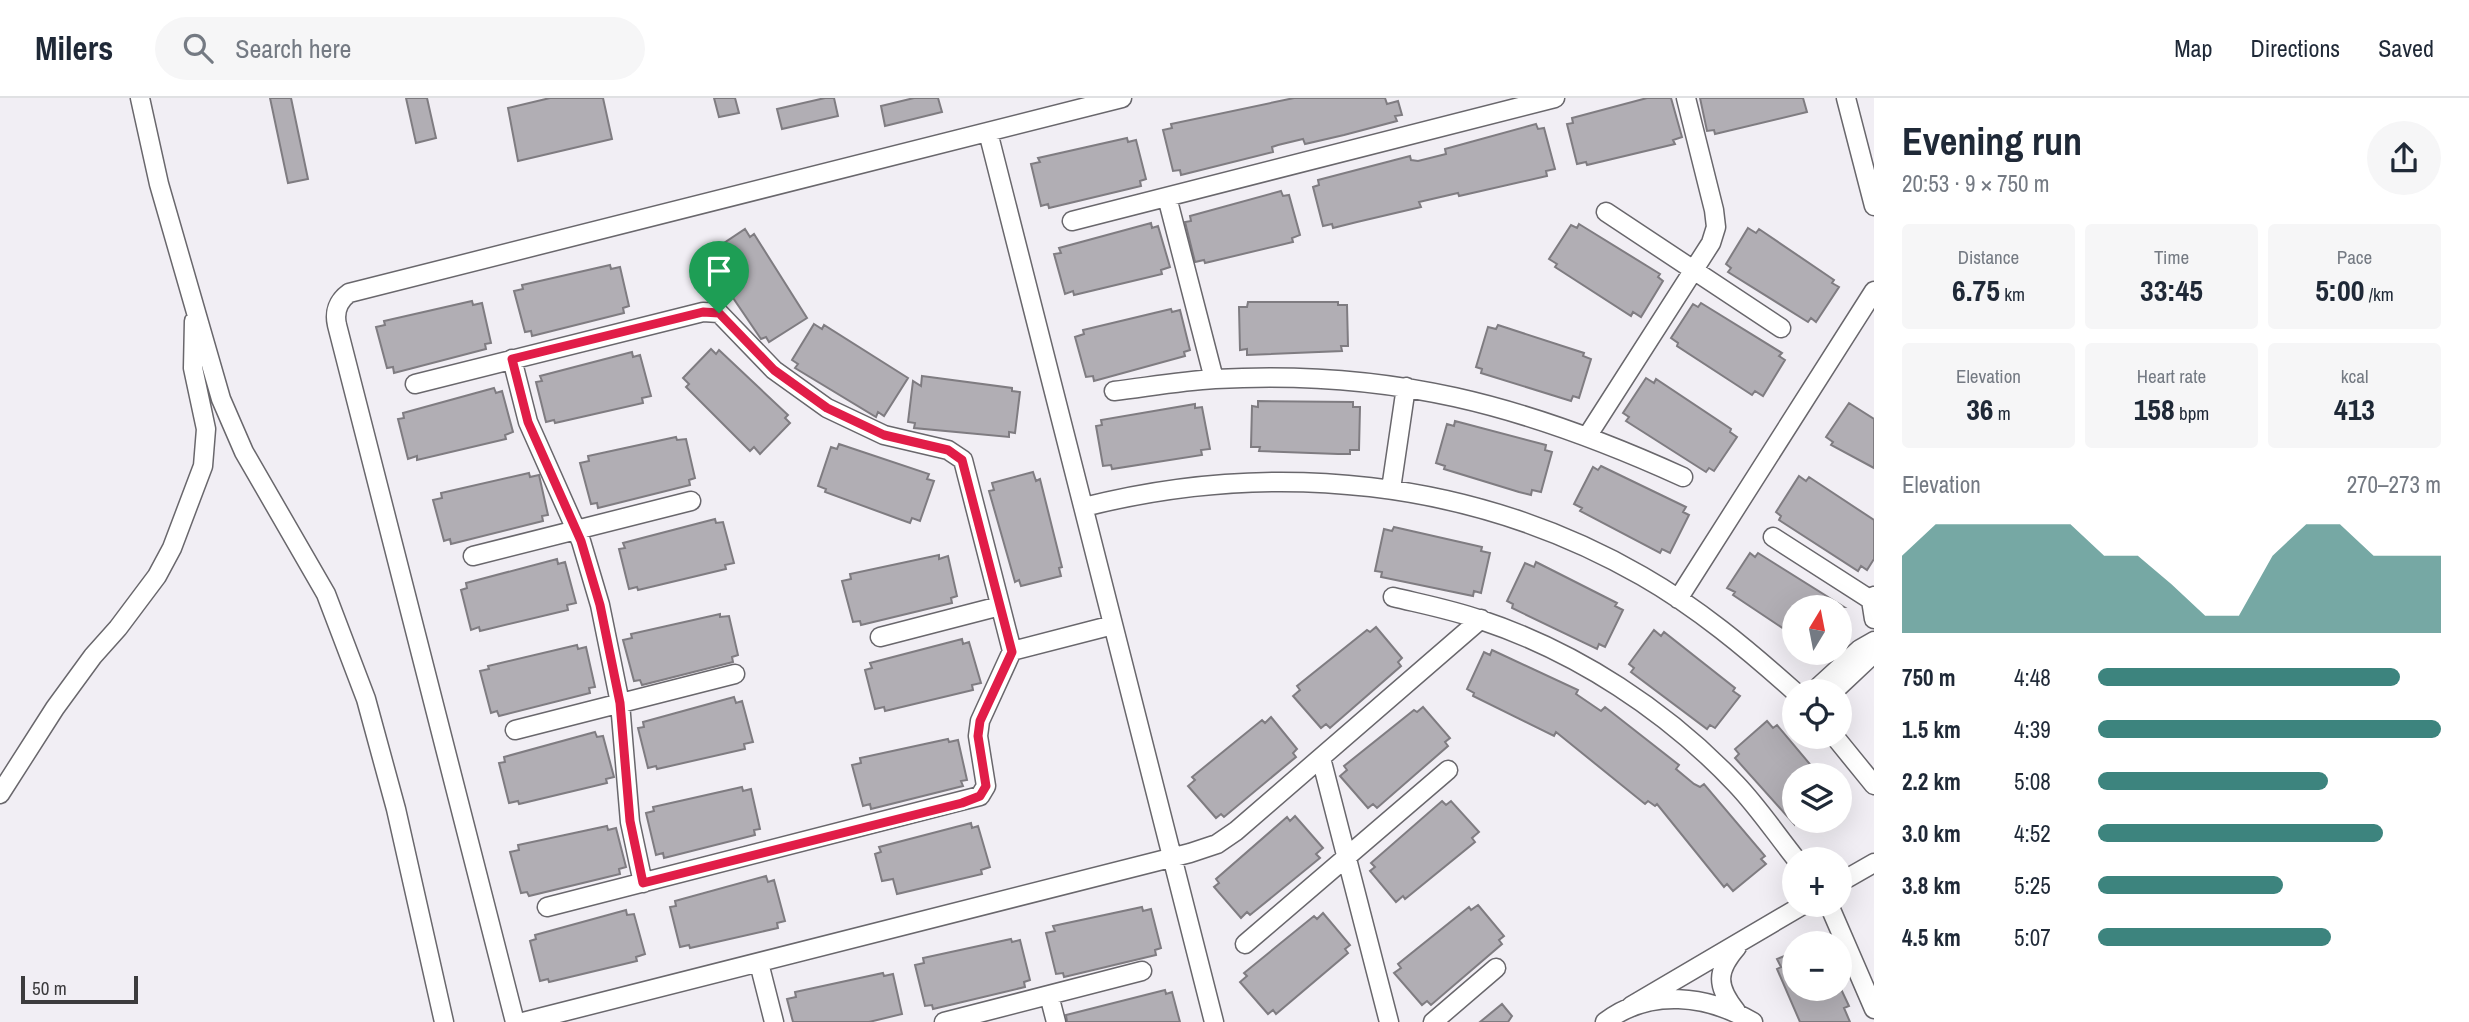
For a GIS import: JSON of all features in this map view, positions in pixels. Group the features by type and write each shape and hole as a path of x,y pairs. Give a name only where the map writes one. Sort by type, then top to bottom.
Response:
{"street":[{"path":"140,98 159,184 221,399 244,452 326,594 366,699 396,809 444,1022"},
{"path":"515,1022 337,326 335,317 340,302 349,293 1122,98"},
{"path":"1072,221 1555,98"},
{"path":"1588,435 1712,243 1716,227 1686,98"},
{"path":"1846,98 1874,206"},
{"path":"988,132 1214,1022"},
{"path":"1167,197 1214,379"},
{"path":"1606,212 1781,328"},
{"path":"1678,599 1874,290"},
{"path":"0,794 93,656 157,576 177,536 203,466 205,429 193,368 195,308"},
{"path":"415,384 703,312 719,313 774,370 827,408 884,435 948,450 962,460 1012,652 980,721 978,736 986,786 980,796 962,803 547,907"},
{"path":"512,359 528,422 576,530 600,605 620,703 630,821 643,883"},
{"path":"1114,391 1214,379 1310,378 1406,387 1492,404 1588,435 1683,477"},
{"path":"1391,489 1406,387"},
{"path":"1084,507 1120,498 1239,482 1299,481 1391,489 1483,508 1548,531 1611,559 1678,599 1750,652 1782,680"},
{"path":"473,556 691,501"},
{"path":"1773,537 1873,598 1874,619"},
{"path":"1393,597 1481,620 1564,656 1634,696 1667,721 1737,785 1786,847"},
{"path":"880,637 1000,606"},
{"path":"523,1022 1172,858 1217,844 1481,620"},
{"path":"1012,652 1113,625"},
{"path":"1827,679 1860,649 1874,641"},
{"path":"1847,679 1870,658 1874,647"},
{"path":"515,730 735,674"},
{"path":"1845,749 1874,785"},
{"path":"1321,758 1389,1022"},
{"path":"1245,944 1448,770"},
{"path":"1852,876 1874,863"},
{"path":"1605,1022 1783,917"},
{"path":"1834,917 1874,1009"},
{"path":"1745,939 1727,959 1721,977 1722,993 1746,1018"},
{"path":"759,963 774,1022"},
{"path":"1433,1022 1496,968"},
{"path":"944,1022 1142,971"},
{"path":"1049,995 1056,1022"},
{"path":"1631,1006 1675,998 1718,1005 1746,1018"}],"building":[{"path":"270,98 291,98 308,179 288,183"},
{"path":"406,98 427,98 436,138 416,143"},
{"path":"550,98 603,98 612,139 518,161 508,108"},
{"path":"714,98 735,98 739,113 719,117"},
{"path":"834,98 838,116 782,129 777,109"},
{"path":"914,98 938,98 942,112 885,126 881,106"},
{"path":"1294,98 1385,98 1387,104 1398,101 1402,115 1395,116 1397,121 1305,144 1303,139 1278,145 1272,147 1273,152 1181,175 1180,170 1173,171 1163,130 1172,128 1171,124"},
{"path":"1647,98 1671,98 1682,137 1673,140 1675,144 1587,165 1586,162 1577,164 1567,124 1573,123 1572,118"},
{"path":"1700,98 1803,98 1807,112 1715,134 1714,130 1707,131"},
{"path":"1536,124 1538,129 1544,128 1555,169 1546,171 1547,176 1419,202 1421,207 1333,228 1332,224 1323,226 1313,187 1319,185 1318,180 1410,156 1411,160 1418,161 1446,154 1445,149"},
{"path":"1127,138 1128,142 1136,140 1146,179 1140,181 1141,186 1049,208 1048,204 1041,206 1031,164 1040,162 1038,158"},
{"path":"1281,191 1283,196 1289,195 1300,235 1292,238 1293,242 1205,263 1204,260 1195,262 1185,222 1191,221 1190,216"},
{"path":"1151,223 1152,228 1158,226 1170,267 1161,270 1162,274 1074,295 1073,291 1065,294 1054,254 1061,253 1059,248"},
{"path":"1579,224 1660,274 1658,277 1663,281 1641,317 1633,312 1631,316 1555,267 1557,264 1549,259 1571,225 1577,228"},
{"path":"1748,228 1756,233 1759,229 1834,280 1832,283 1839,287 1816,322 1811,318 1808,322 1728,272 1731,268 1726,264"},
{"path":"745,229 750,237 754,234 807,318 769,342 766,337 761,339 708,261 713,258 709,253"},
{"path":"610,265 611,269 620,267 629,306 623,308 624,313 532,336 531,331 525,332 514,291 523,289 522,285"},
{"path":"472,301 473,305 482,303 491,343 485,344 486,349 394,373 393,367 387,368 376,327 385,325 384,321"},
{"path":"1248,302 1338,302 1338,305 1347,305 1348,346 1341,346 1342,351 1247,355 1247,349 1240,350 1239,307 1247,307"},
{"path":"1701,303 1782,353 1779,356 1785,360 1763,396 1755,391 1752,395 1677,346 1678,343 1671,338 1693,304 1698,307"},
{"path":"1171,309 1172,312 1180,310 1190,350 1184,352 1185,356 1094,381 1093,376 1086,377 1075,337 1084,334 1083,330"},
{"path":"814,324 822,329 824,325 908,378 884,416 878,412 876,417 795,368 798,364 792,360"},
{"path":"1498,325 1584,353 1583,356 1591,359 1579,398 1573,396 1571,401 1481,373 1482,369 1476,367 1488,327 1496,329"},
{"path":"711,349 716,354 719,350 788,415 785,418 790,423 760,454 754,447 750,451 686,387 689,384 683,378"},
{"path":"632,352 633,357 640,355 651,396 642,398 643,403 555,423 554,420 546,422 536,382 542,381 540,376"},
{"path":"922,376 1012,388 1012,391 1020,392 1015,433 1009,432 1009,437 914,428 915,423 908,422 913,381 921,386"},
{"path":"1646,378 1654,383 1656,379 1731,429 1730,432 1737,437 1714,471 1709,468 1706,472 1626,421 1629,417 1623,413"},
{"path":"494,388 496,393 502,391 513,432 505,435 506,439 417,460 417,456 408,459 398,419 404,418 403,413"},
{"path":"1258,401 1353,402 1353,407 1360,407 1359,450 1350,450 1350,454 1259,451 1260,447 1251,447 1252,406 1258,407"},
{"path":"1849,403 1874,419 1874,468 1831,445 1833,442 1826,437"},
{"path":"1195,404 1195,408 1202,407 1210,449 1201,450 1202,455 1112,469 1111,465 1103,466 1096,426 1102,425 1101,420"},
{"path":"1455,421 1546,445 1545,450 1552,452 1541,492 1532,490 1531,495 1519,492 1444,469 1445,466 1436,463 1447,424 1454,426"},
{"path":"676,437 677,440 686,439 695,478 689,480 690,485 598,508 597,503 591,504 580,463 589,461 588,456"},
{"path":"839,444 929,474 927,479 934,481 920,521 912,518 910,523 825,492 826,489 818,486 831,447 837,449"},
{"path":"1601,466 1686,507 1683,512 1689,515 1670,553 1662,549 1660,553 1580,511 1582,508 1574,504 1593,467 1598,470"},
{"path":"1033,472 1036,481 1040,479 1062,567 1059,568 1061,576 1021,586 1019,580 1015,582 989,491 994,490 992,483"},
{"path":"529,473 530,477 539,475 548,515 542,516 543,521 451,544 450,539 444,541 433,500 442,498 441,493"},
{"path":"1799,476 1806,481 1809,477 1874,520 1874,559 1867,570 1861,566 1858,571 1779,520 1781,516 1776,512"},
{"path":"715,519 716,523 723,522 734,563 725,565 726,569 638,590 637,587 629,589 619,549 625,548 623,543"},
{"path":"1394,527 1482,547 1481,551 1490,553 1481,593 1474,591 1473,596 1381,577 1382,572 1375,571 1384,529 1392,531"},
{"path":"1750,553 1755,557 1758,553 1825,595 1782,595 1782,628 1733,595 1735,592 1727,588"},
{"path":"939,555 939,559 948,556 957,596 951,598 952,603 861,625 860,621 853,622 842,581 851,579 850,574"},
{"path":"557,559 558,564 565,562 576,603 567,605 568,610 480,631 479,627 471,630 461,590 467,588 466,583"},
{"path":"1536,562 1617,603 1615,606 1623,610 1605,647 1599,644 1597,649 1512,608 1513,604 1507,601 1525,563 1534,567"},
{"path":"720,614 720,617 729,616 738,655 732,657 733,662 642,685 640,680 634,681 623,640 632,638 631,634"},
{"path":"1376,627 1402,658 1398,662 1401,666 1330,728 1326,724 1321,728 1293,696 1300,690 1297,686 1367,630 1370,632"},
{"path":"1654,630 1661,636 1664,632 1735,688 1733,691 1740,696 1715,728 1710,725 1707,729 1631,672 1634,668 1629,664"},
{"path":"962,639 963,644 969,642 981,683 972,685 973,690 885,711 884,707 875,709 865,670 872,668 870,663"},
{"path":"577,645 578,649 586,647 595,687 589,688 590,693 499,716 497,711 491,713 480,671 489,669 488,666"},
{"path":"1492,650 1578,690 1576,694 1601,711 1605,707 1679,765 1676,769 1694,784 1700,787 1704,784 1765,856 1761,859 1766,864 1733,891 1727,884 1724,887 1657,804 1655,806 1648,801 1645,804 1556,732 1554,736 1473,696 1474,693 1467,689 1484,652 1490,655"},
{"path":"734,697 736,703 742,701 753,742 744,744 745,749 657,769 656,766 648,768 638,728 644,727 643,722"},
{"path":"1423,707 1450,738 1445,742 1448,746 1377,808 1373,804 1368,808 1340,776 1347,770 1344,766 1414,710 1417,712"},
{"path":"1271,717 1297,749 1293,753 1296,757 1224,817 1221,814 1216,818 1188,786 1195,780 1192,777 1262,720 1265,723"},
{"path":"1767,721 1773,728 1777,725 1782,731 1782,749 1797,749 1809,763 1782,763 1782,811 1735,758 1739,754 1735,749"},
{"path":"595,732 597,737 603,736 614,777 606,779 607,783 519,804 518,801 509,803 499,763 505,762 504,757"},
{"path":"948,739 949,742 958,740 967,780 961,781 963,786 871,809 870,804 863,806 852,765 861,763 860,758"},
{"path":"742,787 743,791 751,789 760,829 754,830 755,835 664,858 663,853 656,855 646,813 654,811 653,807"},
{"path":"1442,801 1446,805 1451,801 1479,832 1472,838 1475,842 1405,899 1403,896 1396,902 1370,871 1375,867 1371,863"},
{"path":"1295,816 1323,848 1316,854 1320,858 1250,915 1247,912 1241,918 1214,887 1219,883 1216,879 1287,817 1290,821"},
{"path":"971,823 972,828 978,826 990,867 981,870 982,874 897,894 893,879 882,881 875,854 881,852 879,847"},
{"path":"607,826 608,830 616,828 626,867 619,869 620,874 529,896 527,892 521,893 510,852 519,850 518,845"},
{"path":"766,876 768,882 774,880 785,921 777,923 778,928 690,948 689,945 680,947 670,907 676,906 675,901"},
{"path":"1478,905 1504,936 1499,940 1502,944 1431,1005 1427,1001 1422,1005 1394,973 1401,968 1398,964 1469,907 1471,910"},
{"path":"1142,907 1143,911 1151,909 1161,948 1155,950 1156,955 1064,977 1063,973 1056,974 1046,933 1055,931 1053,926"},
{"path":"626,910 627,915 634,914 645,954 636,957 637,961 549,982 548,979 540,981 530,941 536,939 535,935"},
{"path":"1323,913 1350,945 1345,949 1348,953 1276,1014 1273,1010 1268,1014 1240,982 1247,976 1244,973 1314,916 1317,919"},
{"path":"1011,939 1012,942 1020,940 1030,980 1024,982 1025,987 933,1009 932,1005 925,1006 915,965 924,963 923,958"},
{"path":"1782,957 1782,981 1777,969 1781,967 1777,959"},
{"path":"883,973 884,976 893,974 902,1014 869,1022 793,1022 787,999 796,997 795,992"},
{"path":"1165,990 1166,994 1172,992 1180,1022 1067,1022 1066,1015"},
{"path":"1791,1001 1847,1001 1849,1006 1844,1008 1850,1022 1800,1022"},
{"path":"1502,1004 1512,1016 1508,1022 1480,1022"}],"route":[{"path":"703,312 719,313 774,370 827,408 884,435 948,450 962,460 1012,652 980,721 978,736 986,786 980,796 962,803 643,883 630,821 620,703 600,605 581,541 528,422 512,359 703,312"}]}
